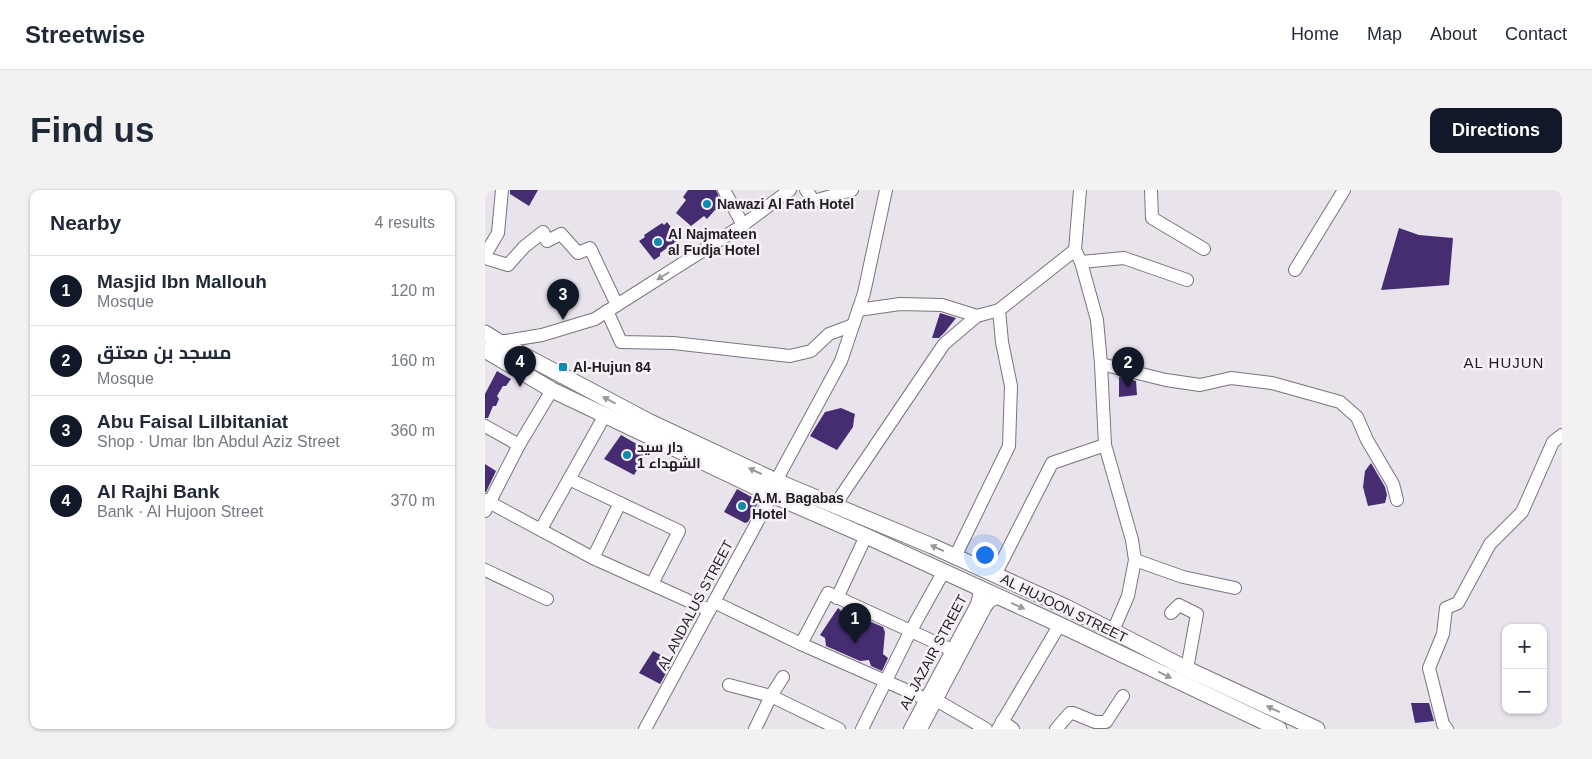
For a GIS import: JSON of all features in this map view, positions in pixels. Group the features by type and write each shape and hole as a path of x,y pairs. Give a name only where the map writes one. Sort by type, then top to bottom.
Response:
{"main road":[{"name":"AL HUJOON STREET","path":"485,333 866,536 1060,624 1279,729"},
{"name":"AL HUJOON STREET","path":"485,350 552,390 605,415 774,488 835,505 955,556 1065,606 1187,669 1317,729"}],"street":[{"path":"502,190 498,233 485,256 508,265 524,247 543,232 547,241 561,234 578,253 590,248 612,308 621,342 673,343 790,356 811,351 829,334 853,324"},
{"path":"724,190 743,225"},
{"path":"499,342 542,335 595,319 743,225 790,190"},
{"path":"806,190 814,201 852,190"},
{"name":"AL ANDALUS STREET","path":"645,729 841,361 865,292 886,190"},
{"path":"1080,190 1075,250 1081,262 1097,320 1105,445 1132,540 1135,560 1128,596 1113,631"},
{"path":"1151,190 1152,218 1204,249"},
{"path":"1295,270 1343,190"},
{"path":"835,505 944,344 977,316 999,310 1075,250"},
{"path":"1081,262 1124,258 1187,280"},
{"path":"858,310 900,304 943,305 977,316"},
{"path":"955,556 1009,446 1011,386 1002,342 999,310"},
{"path":"1101,364 1166,380 1200,385 1231,378 1272,383 1340,402 1357,417 1367,440 1393,484 1397,500"},
{"path":"552,390 487,504 541,529 593,558 651,584 711,606 885,680 932,701 986,729"},
{"path":"541,529 605,415"},
{"path":"485,426 519,445"},
{"path":"1447,729 1443,724 1429,668 1443,634 1446,608 1458,603 1490,544 1522,512 1553,442 1562,435"},
{"path":"995,574 1052,464 1105,445"},
{"path":"569,479 679,531 651,584"},
{"path":"593,558 620,503"},
{"path":"837,598 866,536"},
{"path":"1135,560 1183,577 1235,588"},
{"path":"485,570 547,599"},
{"path":"862,729 885,680 944,571"},
{"name":"AL JAZAIR STREET","path":"921,729 952,650 978,600 979,588"},
{"path":"801,644 828,593 952,650"},
{"name":"AL JAZAIR STREET","path":"910,729 932,701 989,602 998,597"},
{"path":"1171,613 1179,605 1197,614 1187,669"},
{"path":"1013,729 1000,725 1060,624"},
{"path":"755,729 771,696 783,677"},
{"path":"729,685 771,696 839,729"},
{"path":"1055,729 1069,713 1095,722 1106,722 1123,696"}],"building":[{"path":"510,190 538,190 529,206 510,194"},
{"name":"Nawazi Al Fath Hotel","path":"688,190 716,190 723,205 717,211 715,210 707,219 704,216 691,226 676,213 686,200 683,197"},
{"name":"Al Najmateen al Fudja Hotel","path":"667,222 680,239 660,253 660,256 654,260 639,241 645,237 644,235 662,223 664,225"},
{"path":"1399,228 1419,235 1453,238 1449,285 1381,290"},
{"path":"940,313 956,318 939,338 932,338"},
{"path":"497,371 511,379 506,386 503,386 497,396 499,399 496,406 493,406 488,418 485,418 485,394"},
{"path":"1119,377 1136,381 1137,395 1119,397"},
{"path":"841,408 855,414 853,427 837,450 810,436 825,412"},
{"name":"دار سيد الشهداء 1","path":"621,435 649,451 634,475 604,459"},
{"path":"1371,463 1385,487 1387,495 1385,503 1368,506 1363,487 1365,471"},
{"path":"485,464 496,471 486,492 485,492"},
{"name":"A.M. Bagabas Hotel","path":"737,489 759,501 748,522 745,523 724,512"},
{"path":"838,608 853,621 864,619 883,627 885,632 883,654 888,658 882,671 871,666 869,660 860,661 826,646 825,638 820,635"},
{"path":"653,651 673,661 660,684 639,673"},
{"path":"1411,703 1429,703 1434,721 1415,723"}],"place":[{"name":"Nawazi Al Fath Hotel","path":"707,204"},
{"name":"Al Najmateen al Fudja Hotel","path":"658,242"},
{"name":"Abu Faisal Lilbitaniat","path":"563,320"},
{"name":"Al-Hujun 84","path":"563,367"},
{"name":"Al Rajhi Bank","path":"520,387"},
{"name":"مسجد بن معتق","path":"1128,388"},
{"name":"دار سيد الشهداء 1","path":"627,455"},
{"name":"A.M. Bagabas Hotel","path":"742,506"},
{"name":"Masjid Ibn Mallouh","path":"855,644"}],"district":[{"name":"AL HUJUN","path":"1504,363"}]}
